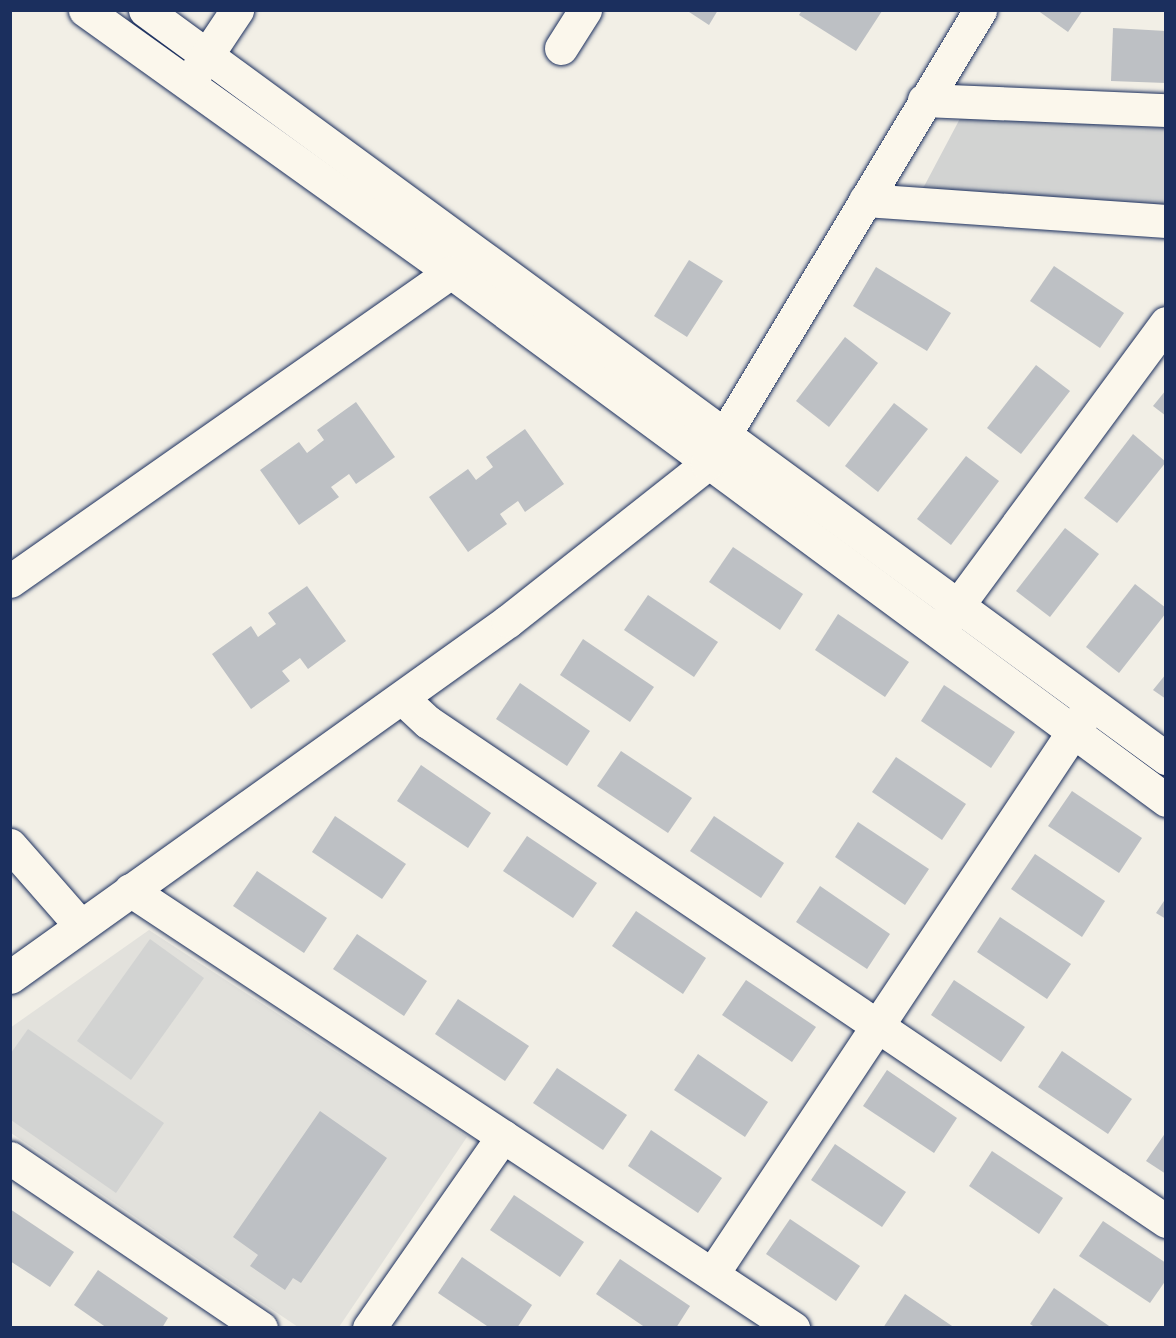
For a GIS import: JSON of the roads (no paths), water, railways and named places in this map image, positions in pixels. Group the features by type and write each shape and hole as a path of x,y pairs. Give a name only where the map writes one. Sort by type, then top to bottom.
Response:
{"street":[{"path":"85,10 451,272 716,452 957,606 1166,758"},
{"path":"145,10 716,452 938,632 1166,800"},
{"path":"187,84 237,10"},
{"path":"561,48 585,10"},
{"path":"10,977 508,621 716,452 924,100 980,10"},
{"path":"924,100 1166,110"},
{"path":"865,200 1166,221"},
{"path":"10,581 451,272"},
{"path":"938,632 1166,323"},
{"path":"402,698 428,722 876,1028 1166,1221"},
{"path":"713,1273 1092,704"},
{"path":"10,845 80,925"},
{"path":"130,890 793,1328"},
{"path":"369,1328 503,1136"},
{"path":"10,1158 261,1328"}]}
